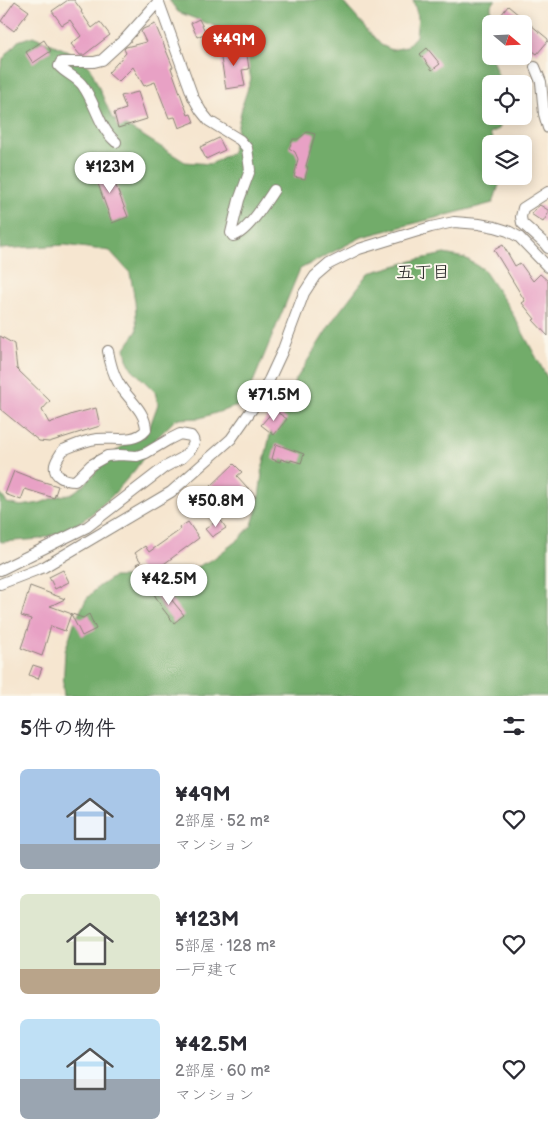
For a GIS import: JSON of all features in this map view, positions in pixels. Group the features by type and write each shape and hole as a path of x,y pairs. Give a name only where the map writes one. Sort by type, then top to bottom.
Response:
{"street":[{"path":"116,142 110,137 100,122 90,97 82,84 59,66 61,62 94,62 102,60 121,43 158,1 193,97 201,111 209,122 240,140 247,148 250,170 237,208 231,233 233,236 244,230 274,190"},
{"path":"535,67 541,82 544,114 548,128"},
{"path":"548,192 523,208 520,217 522,223 548,248"},
{"path":"0,584 44,567 171,492 231,438 257,402 269,380 282,352 304,293 315,276 329,264 359,249 454,222 495,226 508,231 519,237 546,261"},
{"path":"0,570 87,527 165,467 182,458 194,443 191,436 180,434 137,456 106,456 90,465 75,481 59,477 54,467 63,450 96,439 137,438 146,430 144,418 118,384 108,351"}],"green space":[{"path":"169,0 341,0 381,45 392,50 406,47 416,36 418,17 413,0 496,0 491,5 491,15 482,15 482,65 494,65 498,75 482,75 482,125 501,125 499,129 490,133 491,135 482,135 482,185 499,185 493,203 362,237 300,269 244,404 200,418 176,419 156,439 135,470 111,497 89,516 68,530 40,539 1,542 0,493 7,503 21,506 40,503 71,494 84,485 106,460 120,448 142,436 149,429 158,404 155,392 132,369 127,359 125,348 137,331 135,301 130,273 110,251 65,245 0,249 0,70 3,59 18,41 33,36 68,51 90,67 112,118 185,162 211,164 232,152 243,103 251,79 246,56 227,31 178,12"},
{"path":"444,254 465,258 483,269 510,309 548,379 548,696 64,696 65,651 74,623 87,598 98,587 113,577 148,580 186,572 213,559 239,539 252,525 258,505 263,466 273,422 295,381 333,320 369,273"}],"building":[{"path":"68,0 74,0 92,28 100,22 110,35 84,55 80,55 71,44 81,36 70,20 62,25 52,11"},
{"path":"15,1 29,11 14,31 1,21"},
{"path":"508,6 519,15 501,15"},
{"path":"199,19 206,33 197,37 191,23"},
{"path":"155,24 173,67 171,68 188,115 191,114 194,122 179,128 175,117 169,118 155,82 144,86 133,67 118,82 108,73 126,53 124,49 126,47 146,42 141,32 143,29"},
{"path":"532,26 548,39 537,54 533,51"},
{"path":"44,40 51,51 33,63 26,52"},
{"path":"246,48 249,69 242,70 245,86 226,89 220,52"},
{"path":"427,48 440,64 432,70 420,54"},
{"path":"138,92 147,119 118,128 114,113 126,109 121,96"},
{"path":"307,132 315,134 306,166 308,167 305,179 294,177 298,159 295,152 289,148 293,139 298,139"},
{"path":"219,138 225,150 206,159 200,147"},
{"path":"108,165 128,217 112,223 93,170"},
{"path":"540,205 548,210 548,214 543,222 531,214"},
{"path":"503,245 515,266 520,263 533,281 540,274 548,281 548,336 533,320 535,319 522,303 525,301 494,250"},
{"path":"0,336 14,344 17,369 50,401 42,410 49,423 96,408 100,426 49,442 39,441 0,409"},
{"path":"274,410 287,419 274,435 261,425"},
{"path":"276,444 304,454 301,463 281,459 280,462 272,459"},
{"path":"234,464 242,472 237,476 256,497 241,511 229,510 215,519 206,511 218,499 209,488"},
{"path":"14,471 58,486 54,498 25,489 21,500 5,494"},
{"path":"220,519 226,528 212,537 205,529"},
{"path":"188,522 199,538 153,572 148,571 144,574 137,564 141,562 135,553 145,546 149,552"},
{"path":"63,570 69,582 55,589 49,577"},
{"path":"30,586 65,599 50,606 83,618 89,614 96,629 82,636 71,614 65,631 51,626 42,656 21,648 31,619 21,616"},
{"path":"162,588 184,615 174,623 154,594"},
{"path":"33,665 42,668 38,679 29,675"}],"district":[{"name":"五丁目","path":"423,272"}]}
